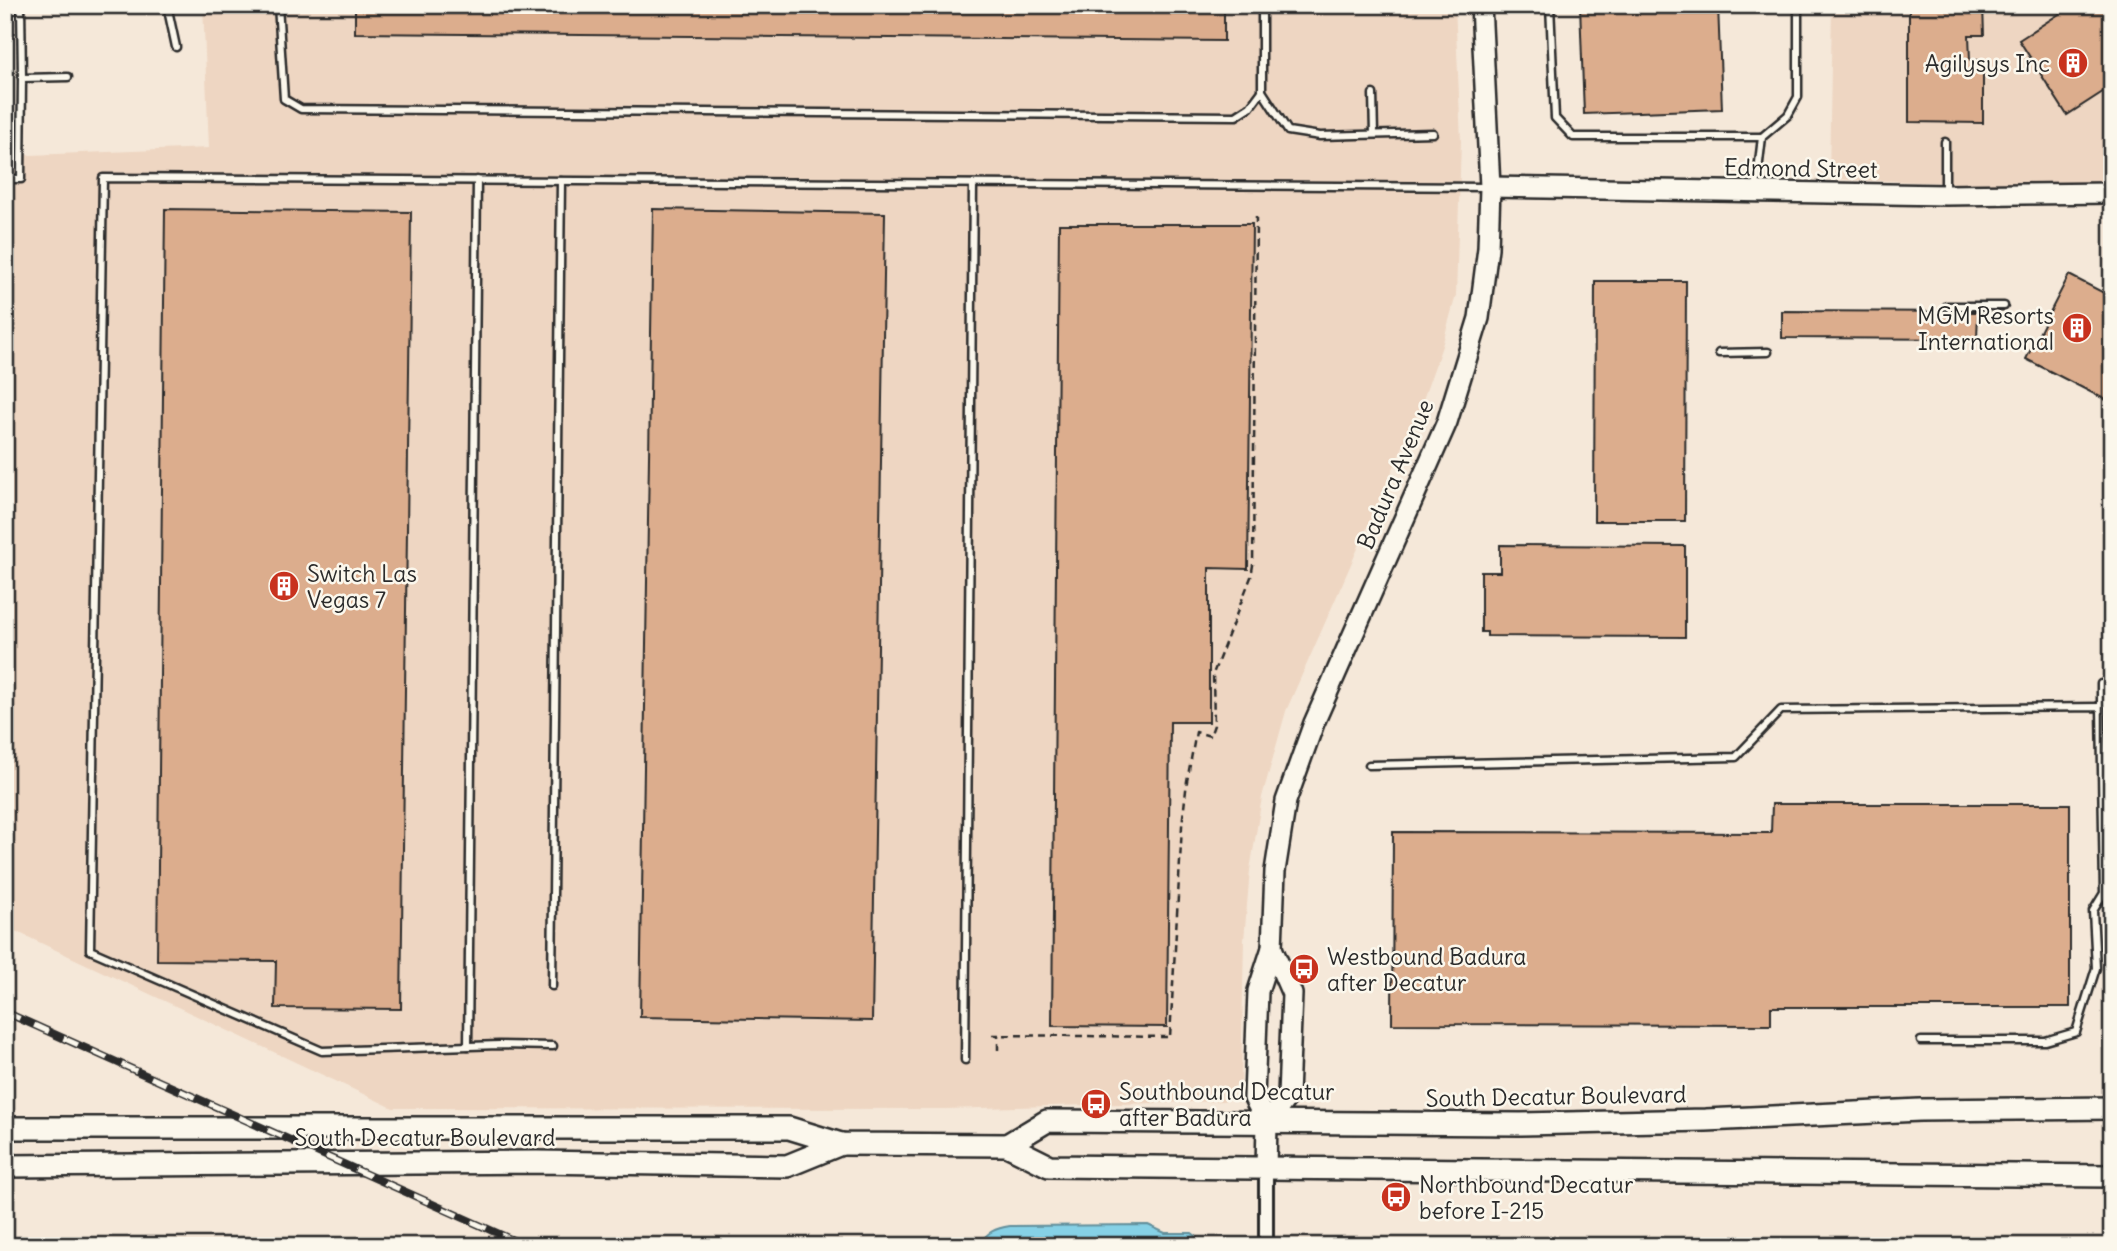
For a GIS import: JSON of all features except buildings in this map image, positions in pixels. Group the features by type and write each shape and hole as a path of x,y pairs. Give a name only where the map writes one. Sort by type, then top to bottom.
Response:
{"main road":[{"name":"Badura Avenue","path":"1266,1168 1267,1123 1254,1098 1258,991 1272,948 1275,871 1286,801 1314,723 1447,422 1479,318 1488,248 1490,187 1481,5"},
{"name":"Edmond Street","path":"1490,187 1945,195 2112,193"},
{"name":"Badura Avenue","path":"1267,1123 1289,1096 1292,994 1272,948"},
{"path":"2074,1108 2112,1101"},
{"name":"South Decatur Boulevard","path":"1007,1145 1047,1121 1534,1124 1706,1120 1920,1110 2112,1108"},
{"name":"South Decatur Boulevard","path":"5,1128 789,1128 841,1144 1007,1145 1049,1166 2112,1177"},
{"name":"South Decatur Boulevard","path":"5,1166 537,1162 787,1166 841,1144"}],"street":[{"name":"Badura Avenue","path":"1265,1246 1266,1168"}],"lane":[{"path":"5,179 21,179 21,5"},
{"path":"167,5 176,47"},
{"path":"278,5 284,99 301,109 1236,116 1250,107 1262,91"},
{"path":"1262,5 1262,91 1289,131 1320,136 1433,133"},
{"path":"1550,5 1555,118 1573,137 1762,137 1788,115 1798,97 1798,5"},
{"path":"22,78 68,78"},
{"path":"1373,94 1374,134"},
{"path":"1756,192 1762,137"},
{"path":"1945,142 1945,195"},
{"path":"553,1046 322,1051 90,950 103,178 1490,187"},
{"path":"468,1046 477,180"},
{"path":"552,986 561,181"},
{"path":"965,1060 973,184"},
{"path":"1947,306 2004,306"},
{"path":"1719,353 1768,352"},
{"path":"1921,1041 2045,1041 2076,1032 2096,968 2092,911 2105,893 2101,684 2112,683"},
{"path":"1369,765 1736,757 1781,710 2101,707"}],"path":[{"path":"992,1035 1170,1037 1186,781 1196,732 1210,736 1214,725 1213,674 1251,577 1253,565 1256,217"},
{"path":"998,1035 998,1049"}],"shaded area":[{"path":"203,5 1455,5 1461,141 1456,295 1442,346 1420,408 1286,711 1262,797 1250,870 1244,940 1241,1085 1224,1101 945,1109 393,1108 11,929 5,715 5,156 209,148"},
{"path":"1832,5 2112,5 2112,188 1829,179"}],"water":[{"path":"1148,1225 1165,1233 1192,1233 1199,1246 978,1246 984,1237 992,1232 1010,1226"}],"railway":[{"path":"5,1012 526,1246"}],"place":[{"name":"Agilysys Inc","path":"2073,63"},
{"name":"MGM Resorts International","path":"2077,328"},
{"name":"Switch Las Vegas 7","path":"284,586"},
{"name":"Westbound Badura after Decatur","path":"1304,969"},
{"name":"Southbound Decatur after Badura","path":"1096,1104"},
{"name":"Northbound Decatur before I-215","path":"1396,1197"}]}
